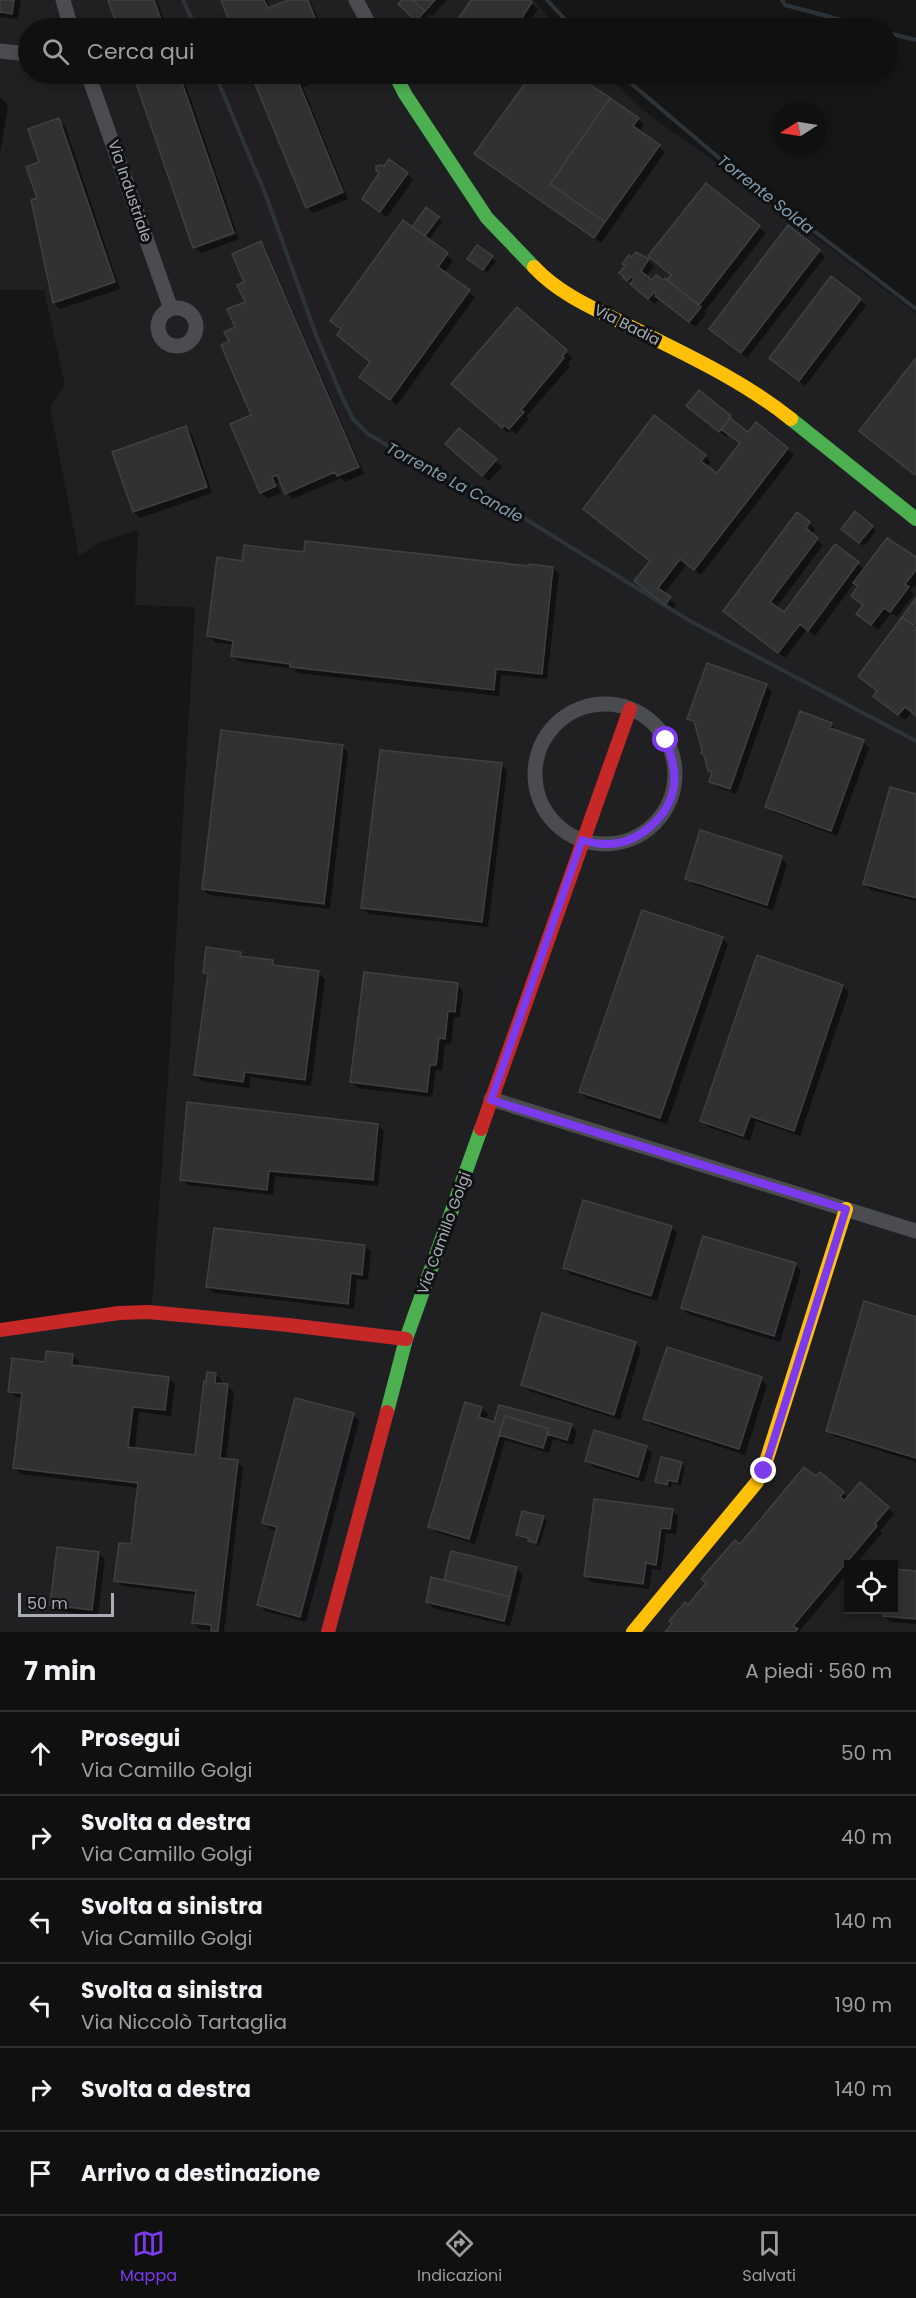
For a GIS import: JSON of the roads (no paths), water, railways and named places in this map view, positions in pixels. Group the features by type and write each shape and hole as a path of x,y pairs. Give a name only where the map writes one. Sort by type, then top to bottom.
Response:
{"street":[{"path":"63,0 68,18"},
{"path":"356,0 366,18"},
{"path":"0,51 18,53"},
{"name":"Via Industriale","path":"92,84 171,309"},
{"name":"Via Badia","path":"400,84 487,218 542,276 577,300 723,373 762,396 916,519"},
{"path":"608,704 630,708 651,721 666,740 674,762 674,787 665,809 650,828 629,840 605,844 582,840 562,830 547,814 542,804 535,772 539,750 550,730 566,715 586,706 608,704"},
{"name":"Via Camillo Golgi","path":"328,1632 406,1339 630,708"},
{"path":"491,1100 916,1231"},
{"path":"633,1632 764,1471 846,1209"},
{"path":"0,1330 119,1313 148,1312 305,1326 406,1339"}],"waterway":[{"name":"Torrente La Canale","path":"183,0 191,18"},
{"name":"Torrente Solda","path":"547,0 564,18"},
{"path":"782,0 785,5 834,18"},
{"path":"898,36 916,40"},
{"name":"Torrente La Canale","path":"219,84 265,193 316,335 342,397 353,419 368,434 437,474 477,489 690,621 916,741"},
{"name":"Torrente Solda","path":"632,84 725,163 916,309"}]}
